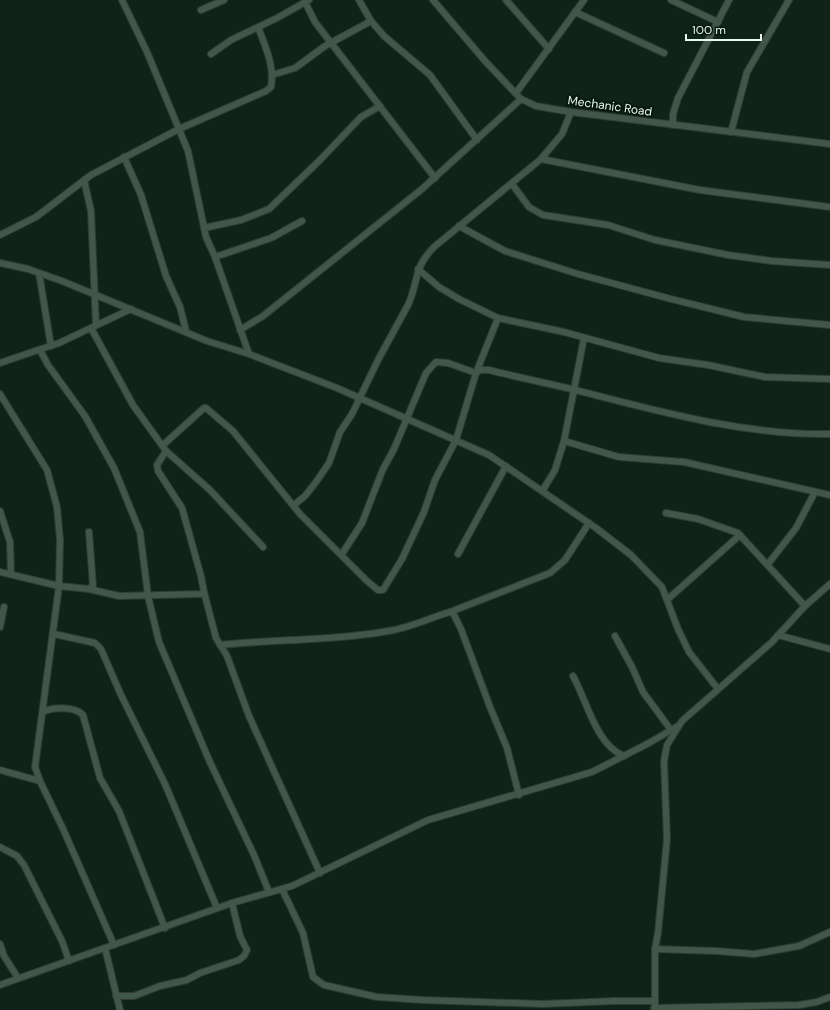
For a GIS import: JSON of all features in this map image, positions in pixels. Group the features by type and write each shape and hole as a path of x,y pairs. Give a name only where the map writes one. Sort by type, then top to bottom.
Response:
{"street":[{"path":"122,0 147,52 188,151 204,228 249,354"},
{"path":"201,10 224,0"},
{"path":"359,0 371,21 400,52 423,68 440,88 477,140"},
{"name":"Mechanic Road","path":"433,0 485,61 521,99 536,106 571,112 830,144"},
{"path":"506,0 549,48"},
{"path":"516,93 584,0"},
{"path":"671,0 718,22"},
{"path":"673,125 674,108 678,98 729,0"},
{"path":"731,132 748,72 788,0"},
{"path":"211,54 231,40 307,1 315,22 434,178"},
{"path":"575,12 664,53"},
{"path":"272,75 295,68 309,57 371,21"},
{"path":"0,235 36,217 84,180 124,157 179,129 259,96 271,87 271,64 258,27"},
{"path":"240,330 263,316 434,178 521,99"},
{"path":"204,228 241,220 269,209 319,161 361,117 380,106"},
{"path":"294,505 305,496 329,463 340,432 352,414 408,305 412,296 418,269 427,254 541,159 562,134 571,112"},
{"path":"124,157 141,195 166,276 180,307 186,331"},
{"path":"541,159 700,190 830,207"},
{"path":"84,180 91,211 95,295 94,327 133,405 164,448 210,490 263,547"},
{"path":"512,184 529,207 542,215 608,225 655,240 728,255 772,261 830,266"},
{"path":"215,257 271,238 302,221"},
{"path":"459,226 504,251 578,274 664,297 744,317 830,325"},
{"path":"0,263 39,273 186,331 207,341 249,354 359,398 456,440 506,466 589,523 631,555 662,587 678,629 689,652 718,688"},
{"path":"418,269 440,287 459,299 498,318 584,338 659,358 708,365 759,376 830,379"},
{"path":"39,273 52,346"},
{"path":"0,363 52,346 131,309"},
{"path":"320,873 249,716 228,659 212,629 201,576 182,508 158,471 157,465 164,448 183,425 206,408 233,431 294,505 367,581 378,590 383,590 402,559 424,512 437,474 456,440 476,373 498,318"},
{"path":"542,490 555,470 564,440 584,338"},
{"path":"40,350 48,365 85,416 114,468 140,532 148,596 161,646 209,760 254,855 269,892"},
{"path":"342,554 362,523 383,469 394,449 426,373 436,362 454,365 476,373"},
{"path":"476,373 480,370 489,370 664,413 728,426 782,433 830,434"},
{"path":"0,394 47,470 53,488 60,540 59,586 54,634 35,761 40,781 64,831 114,945"},
{"path":"564,440 619,457 684,462 830,495"},
{"path":"458,554 506,466"},
{"path":"768,564 796,528 815,492"},
{"path":"0,511 10,542 11,574"},
{"path":"666,513 698,519 734,531 740,535 805,606"},
{"path":"220,645 252,642 312,640 389,631 411,626 550,573 565,560 589,523"},
{"path":"89,532 93,586 89,589"},
{"path":"668,600 740,535"},
{"path":"0,572 59,586 89,589 110,595 148,596 201,594 204,592"},
{"path":"0,985 165,928 217,908 282,889 320,873 428,820 519,795 592,772 678,726 778,635 805,606 830,584"},
{"path":"0,627 4,606"},
{"path":"450,612 456,618 461,629 490,707 505,742 519,795"},
{"path":"54,634 95,643 101,649 121,695 165,784 217,908"},
{"path":"778,635 830,649"},
{"path":"615,636 632,667 643,692 671,730"},
{"path":"573,676 594,722 614,752 624,756"},
{"path":"43,712 54,708 78,711 82,715 100,778 119,811 165,928"},
{"path":"678,726 667,745 665,753 667,839 658,933 654,949 654,1009 799,1005 818,1002 830,997"},
{"path":"0,770 40,781"},
{"path":"0,847 17,856 24,865 62,941 69,961"},
{"path":"282,889 303,934 313,977 324,985 377,997 422,1000 543,1004 654,1001"},
{"path":"116,996 139,995 160,986 187,980 200,973 234,963 244,956 247,950 240,936 232,903"},
{"path":"654,949 759,954 799,946 830,932"},
{"path":"0,944 4,956 18,978"},
{"path":"105,948 120,1010"}]}
